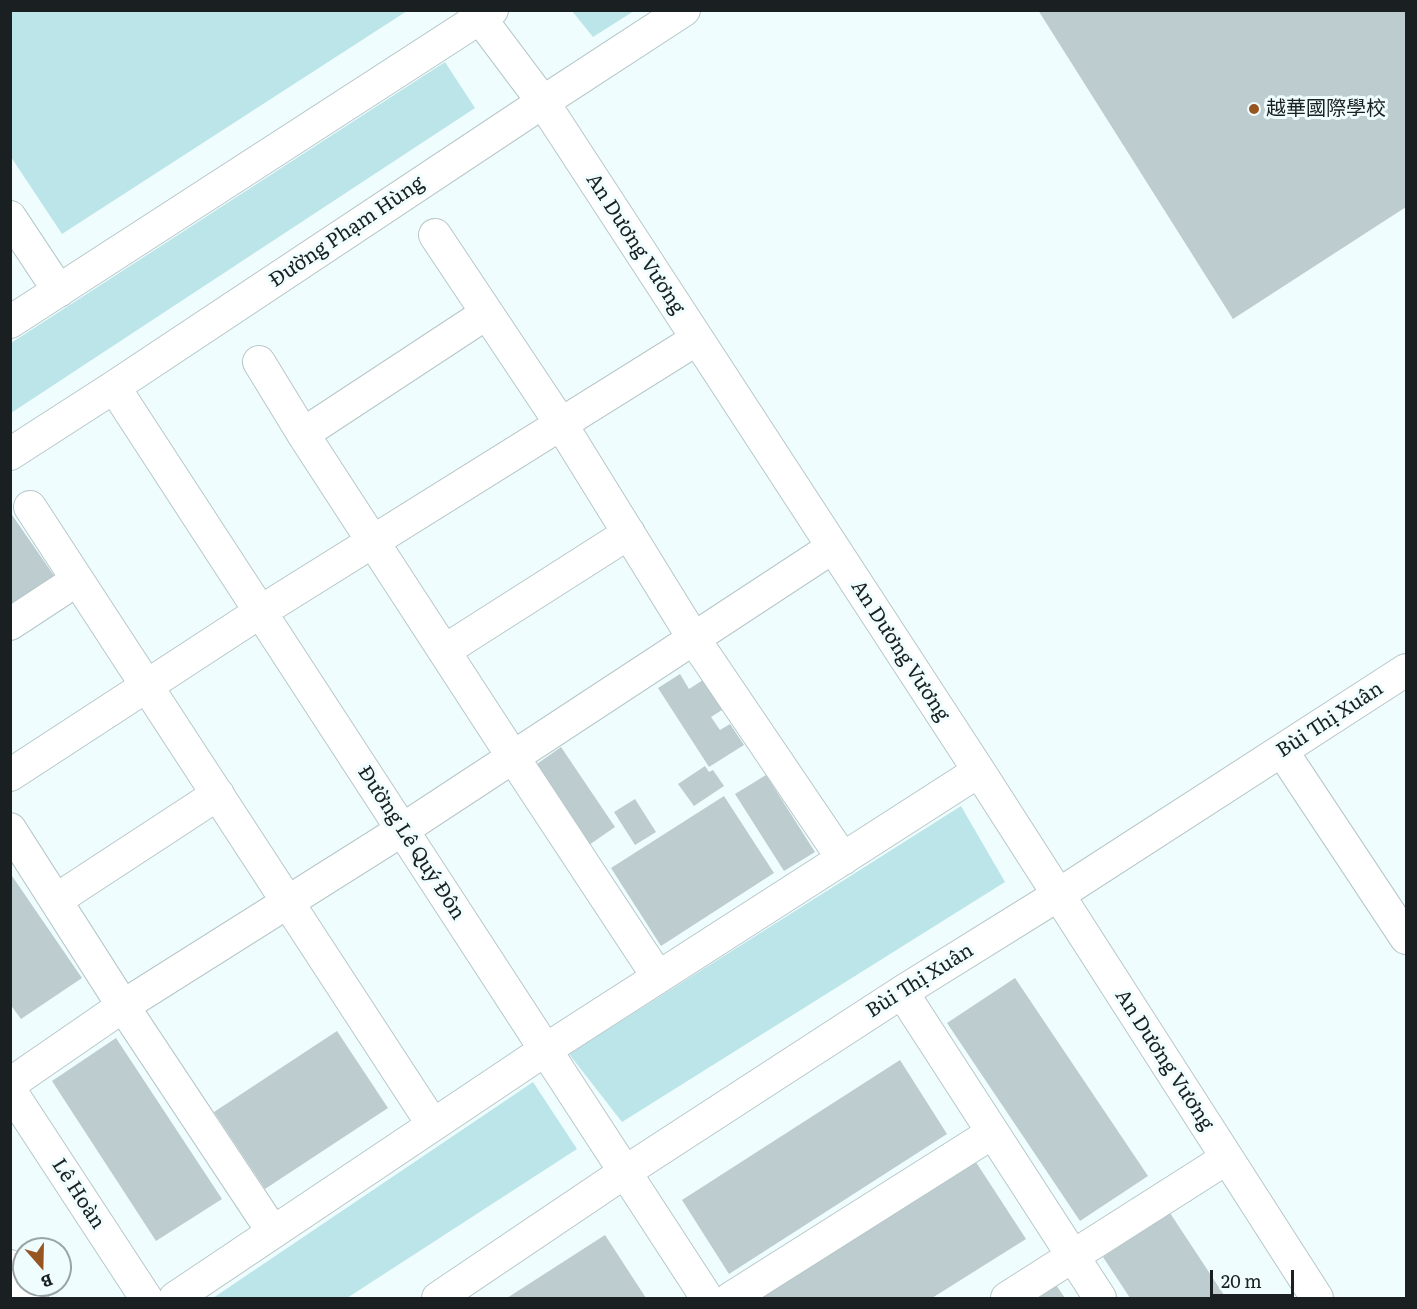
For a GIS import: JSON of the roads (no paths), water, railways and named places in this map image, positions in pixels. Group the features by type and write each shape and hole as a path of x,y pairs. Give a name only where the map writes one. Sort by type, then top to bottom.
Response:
{"street":[{"name":"Đường Phạm Hùng","path":"10,454 684,10"},
{"name":"An Dương Vương","path":"482,13 543,102 979,771 1317,1299"},
{"path":"10,322 482,13"},
{"path":"10,217 59,291"},
{"path":"435,235 561,424 694,639 843,859"},
{"path":"303,434 488,313"},
{"path":"10,775 260,612 697,339"},
{"path":"259,362 303,434 513,758 658,977"},
{"name":"Đường Lê Quý Đôn","path":"114,387 707,1299"},
{"path":"30,507 433,1125"},
{"path":"444,651 629,533"},
{"path":"10,1084 123,1006 402,830 833,547"},
{"path":"10,624 77,580"},
{"name":"Bùi Thị Xuân","path":"438,1299 625,1172 902,992 1058,895 1407,670"},
{"path":"1282,751 1407,938"},
{"path":"175,1299 545,1050 979,771"},
{"path":"56,900 218,794"},
{"path":"10,829 123,1006 273,1232"},
{"path":"902,992 1100,1299"},
{"name":"Lê Hoàn","path":"10,1090 146,1299"},
{"path":"731,1299 992,1133"},
{"path":"1007,1299 1227,1158"},
{"path":"10,1266 32,1299"}],"place":[{"name":"越華國際學校","path":"1254,109"}]}
